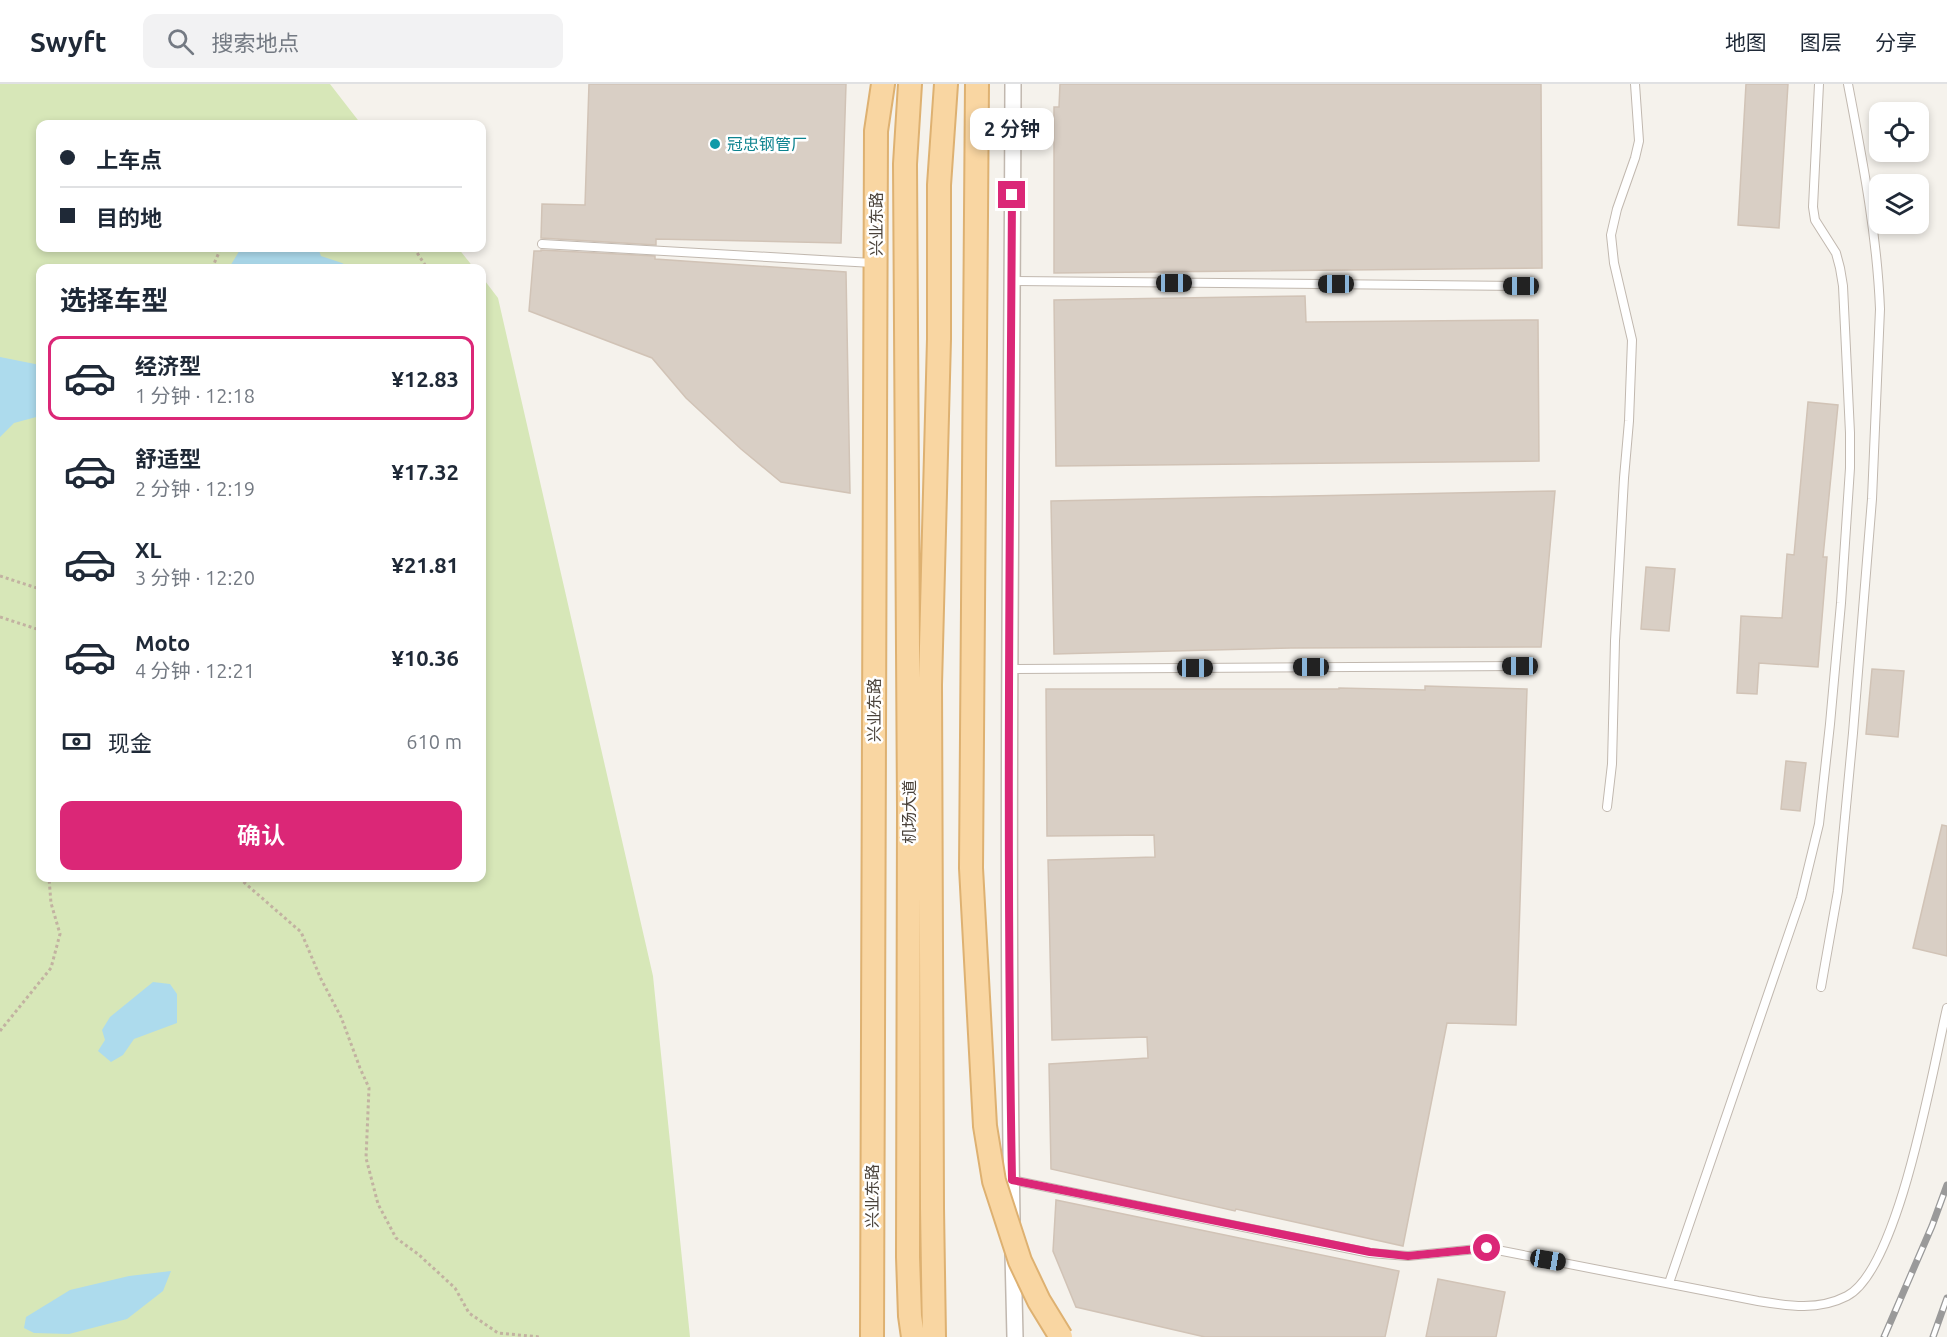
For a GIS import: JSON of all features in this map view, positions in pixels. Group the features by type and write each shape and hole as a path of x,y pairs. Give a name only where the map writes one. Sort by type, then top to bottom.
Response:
{"main road":[{"name":"兴业东路","path":"872,1337 876,131 883,84"},
{"name":"机场大道","path":"910,84 905,164 909,810 908,1257 912,1337"},
{"path":"934,1337 930,685 939,339 939,185 946,84"},
{"path":"977,84 971,868 985,1115 994,1181 1020,1261 1039,1301 1061,1337"}],"street":[{"path":"1013,84 1009,669 1010,1060 1015,1337"}],"lane":[{"path":"1607,807 1612,764 1615,641 1632,340 1614,263 1611,235 1639,141 1635,84"},
{"path":"1670,1283 1784,951 1801,898 1818,824 1832,702 1850,468 1843,286 1836,253 1815,220 1813,207 1819,84"},
{"path":"1821,987 1838,891 1853,733 1872,499 1880,309 1879,279 1872,226 1848,84"},
{"path":"542,244 876,263"},
{"path":"1012,281 1521,286"},
{"path":"1009,669 1520,666"},
{"path":"1012,1180 1370,1252 1408,1256 1487,1248 1758,1301 1792,1307 1814,1307 1848,1296 1863,1283 1876,1262 1904,1191 1947,1008"}],"path":[{"path":"0,576 36,588"},
{"path":"0,617 36,629"},
{"path":"0,1031 51,968 60,934 51,903 49,882"},
{"path":"245,882 301,932 321,980 341,1017 369,1088 366,1158 378,1204 396,1238 418,1254 455,1288 469,1313 498,1333 540,1337"}],"green space":[{"path":"0,84 330,84 358,120 36,120 36,252 461,252 471,264 36,264 36,882 486,882 486,282 498,298 653,976 690,1337 0,1337"}],"water":[{"path":"239,252 320,252 321,256 344,264 231,264"},
{"path":"0,357 36,364 36,417 14,423 0,437"},
{"path":"153,982 170,984 177,994 177,1023 134,1039 123,1055 111,1062 98,1051 105,1040 102,1030 110,1017"},
{"path":"171,1271 163,1291 127,1319 69,1334 34,1333 24,1328 26,1317 70,1290 129,1276"}],"building":[{"name":"冠忠钢管厂","path":"589,84 846,84 841,243 656,239 656,245 541,238 542,204 585,205"},
{"path":"1060,84 1541,84 1542,268 1054,273 1054,107 1059,107"},
{"path":"1746,84 1788,84 1779,228 1738,225"},
{"path":"534,251 655,256 655,259 846,272 850,493 781,482 686,398 652,358 529,311"},
{"path":"1305,296 1306,322 1538,320 1539,461 1056,466 1054,300"},
{"path":"1808,402 1838,405 1823,557 1827,557 1818,667 1759,663 1757,694 1737,693 1741,616 1782,618 1787,554 1794,555"},
{"path":"1555,491 1541,647 1291,648 1054,654 1051,501"},
{"path":"1646,567 1675,569 1669,631 1641,629"},
{"path":"1872,669 1904,671 1898,737 1866,734"},
{"path":"1425,686 1527,689 1516,1025 1447,1023 1403,1246 1051,1169 1049,1064 1148,1058 1147,1037 1052,1040 1048,860 1155,857 1154,835 1047,836 1046,689 1425,690"},
{"path":"1786,761 1806,763 1800,811 1781,809"},
{"path":"1942,825 1947,826 1947,956 1913,948"},
{"path":"1056,1200 1399,1271 1385,1337 1205,1337 1076,1307 1053,1251"},
{"path":"1438,1279 1505,1292 1496,1337 1426,1337"}],"railway":[{"path":"1884,1337 1932,1226 1947,1185"},
{"path":"1933,1337 1947,1298"}],"place":[{"name":"冠忠钢管厂","path":"715,144"}],"route":[{"path":"1012,195 1009,575 1012,1180 1370,1252 1408,1256 1487,1248"}]}
